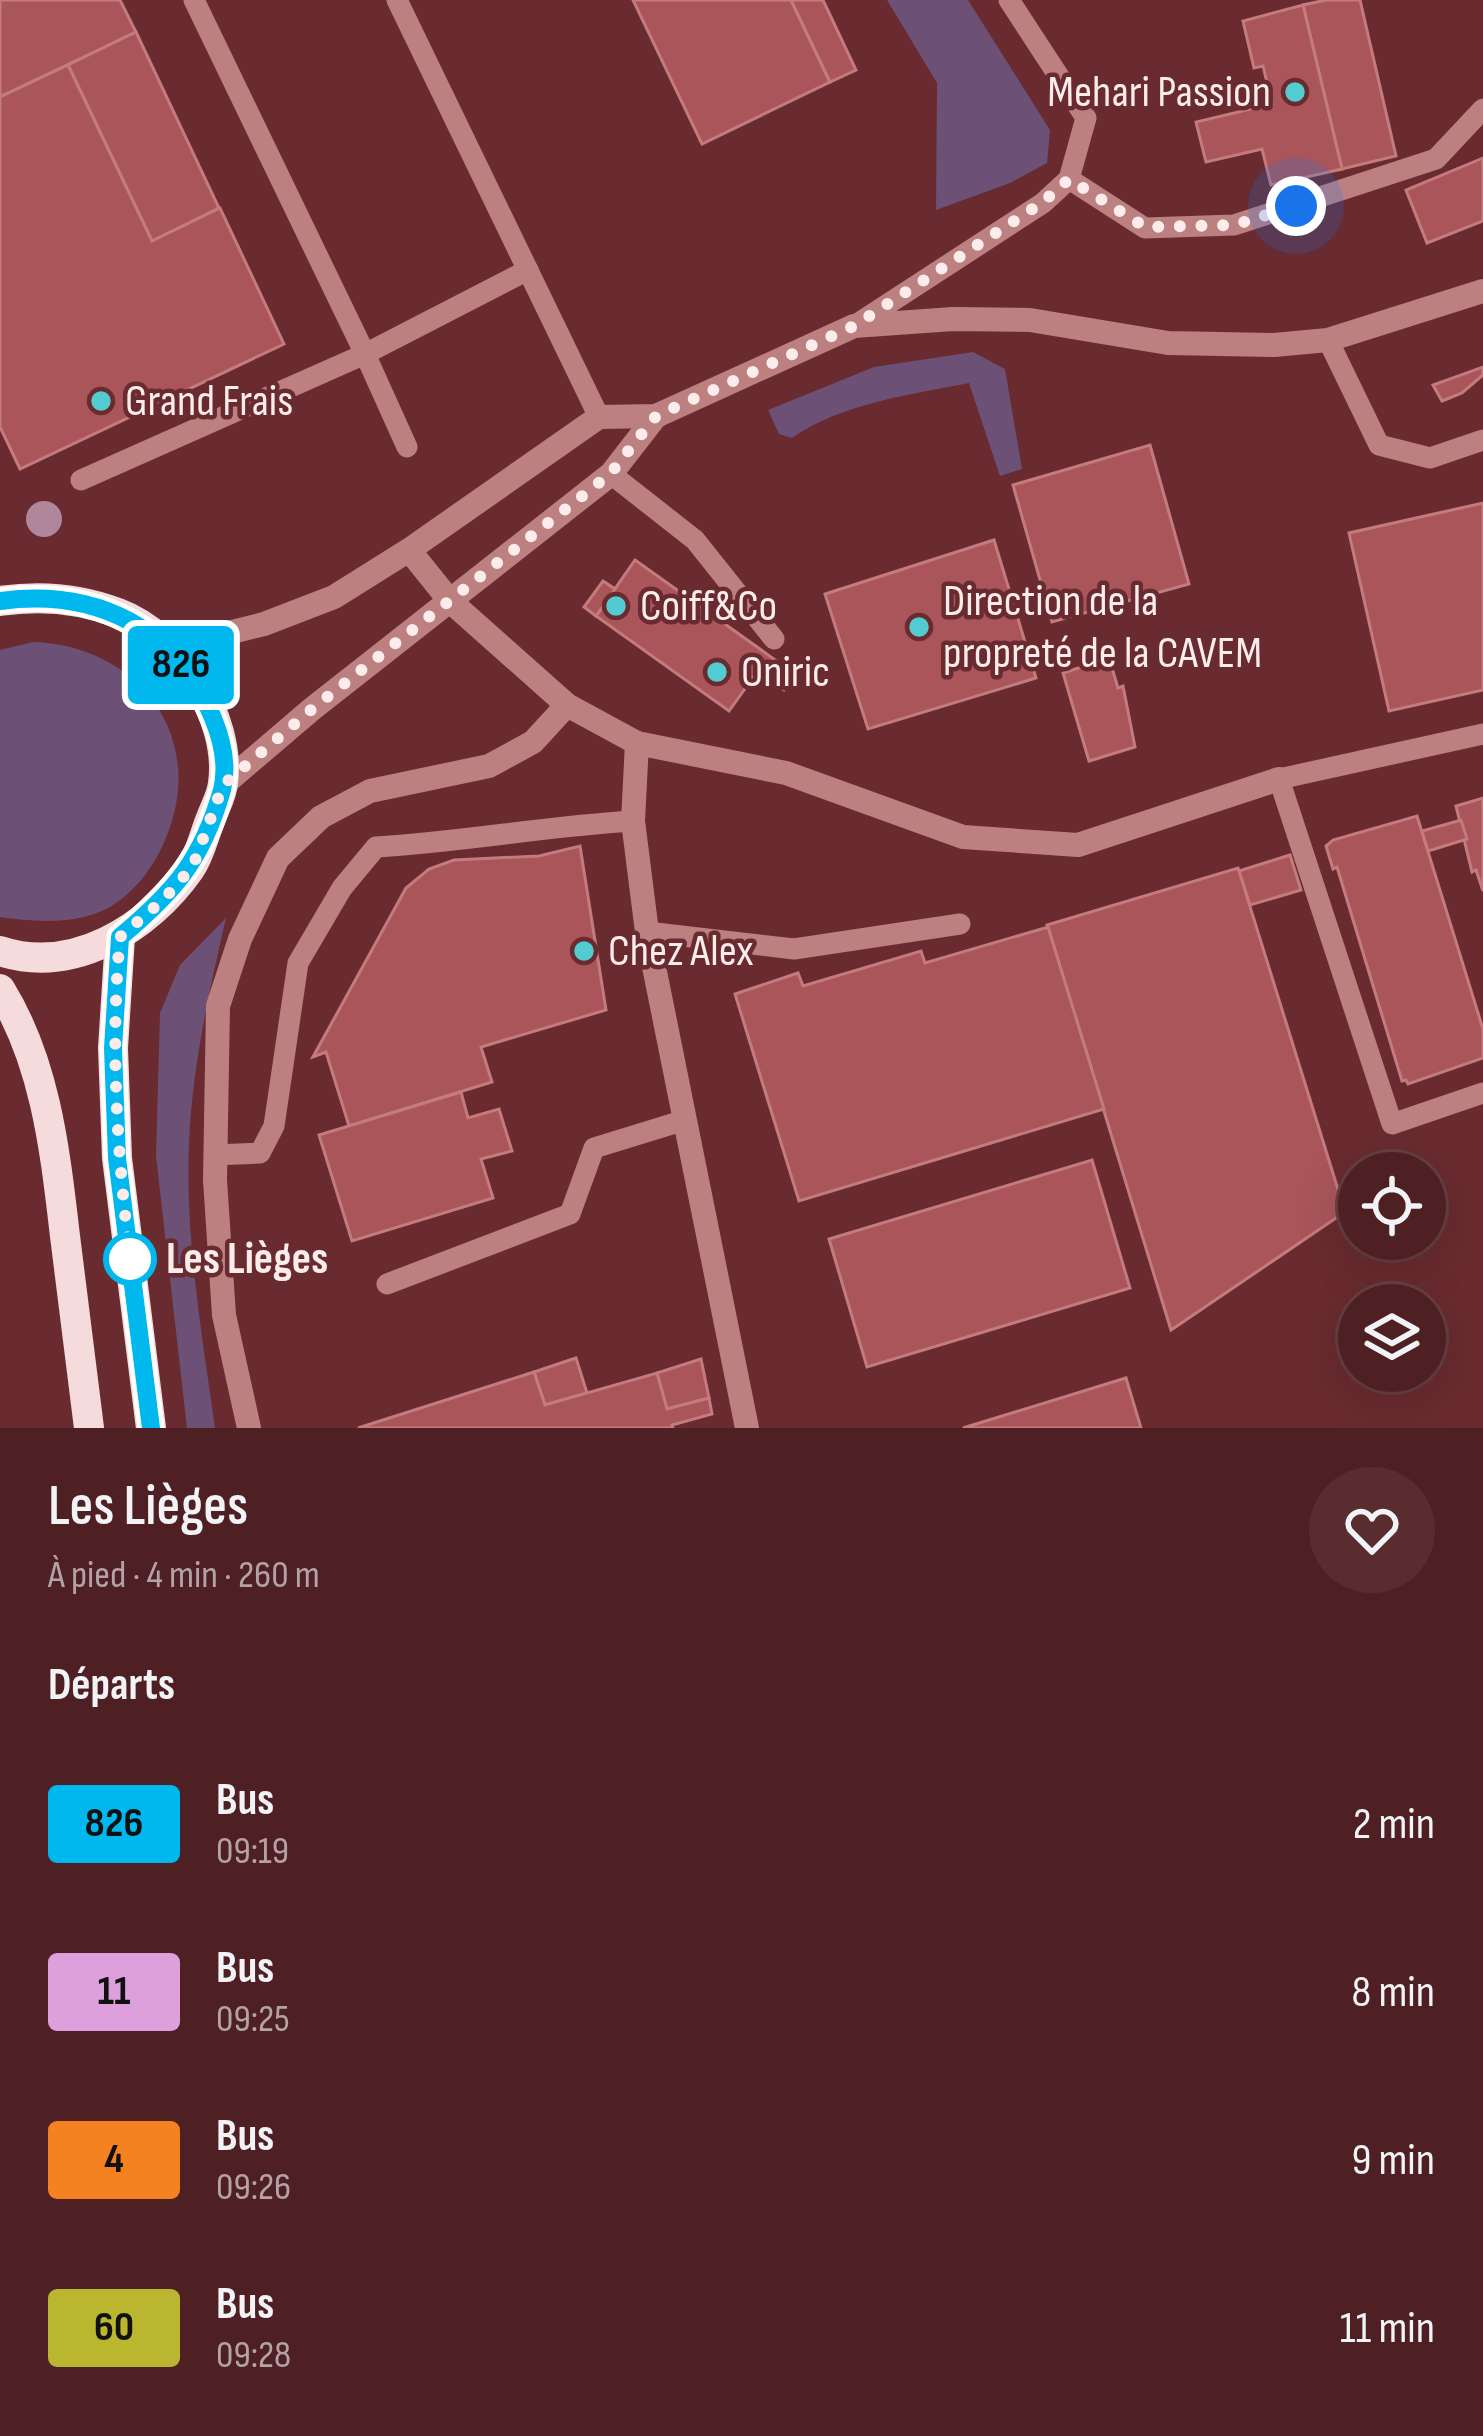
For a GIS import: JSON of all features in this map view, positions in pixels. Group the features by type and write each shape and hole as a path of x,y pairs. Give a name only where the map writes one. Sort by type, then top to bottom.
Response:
{"main road":[{"path":"0,601 41,595 119,613 149,632 203,692 222,742 223,785 193,866 120,937 70,955 23,958 0,951"},
{"path":"120,937 113,1062 117,1158 151,1428"},
{"path":"0,989 33,1056 54,1147 89,1428"}],"street":[{"path":"173,654 334,597 410,550 599,417 656,416 854,326 953,319 1030,320 1168,343 1274,345 1328,340 1483,291"},
{"path":"223,785 610,474 656,416"},
{"path":"410,550 450,601 567,705 637,743 787,773 963,837 1078,845 1279,779"},
{"path":"249,1428 224,1315 215,1155 218,1006 240,939 278,857 321,817 370,790 489,766 533,742 567,705"},
{"path":"637,743 633,821 647,932 747,1428"}],"lane":[{"path":"194,0 407,447"},
{"path":"397,0 599,417"},
{"path":"854,326 1043,202 1069,179 1086,118 1009,0"},
{"path":"1069,179 1145,227 1234,225 1436,159 1483,109"},
{"path":"81,480 364,354 528,270"},
{"path":"1328,340 1379,445 1430,458 1483,440"},
{"path":"610,474 695,540 774,639"},
{"path":"1483,734 1279,779 1392,1124 1483,1093"},
{"path":"215,1155 260,1153 274,1126 298,964 341,887 376,847 452,843 633,821"},
{"path":"647,932 794,950 960,924"},
{"path":"387,1284 570,1214 594,1148 685,1120"}],"shaded area":[{"path":"887,0 968,0 1050,130 1047,163 1010,183 936,210 937,83"},
{"path":"973,352 1005,369 1022,469 1000,476 969,383 854,408 792,438 779,434 768,410 874,367"},
{"path":"33,642 69,647 102,659 130,677 152,700 168,728 177,759 178,794 169,830 153,864 119,901 69,920 0,917 0,650"},
{"path":"226,918 198,1059 188,1180 192,1251 215,1428 187,1428 156,1156 160,1013 180,965"}],"building":[{"path":"0,0 120,0 136,32 0,97"},
{"path":"633,0 791,0 830,82 702,144"},
{"path":"791,0 823,0 856,70 830,82"},
{"path":"1360,0 1396,156 1342,169 1303,5"},
{"path":"1303,5 1342,169 1271,185 1262,149 1206,162 1196,122 1272,104 1263,66 1254,68 1243,21"},
{"path":"136,32 219,208 152,241 68,65"},
{"path":"68,65 152,241 220,208 284,344 20,469 0,427 0,97"},
{"path":"1483,158 1483,221 1427,243 1406,190"},
{"path":"1483,367 1483,375 1462,393 1442,401 1433,385"},
{"path":"1150,445 1189,584 1052,622 1013,485"},
{"path":"1483,503 1483,690 1389,711 1349,533"},
{"path":"994,540 1036,678 868,729 825,594"},
{"path":"635,560 795,674 784,690 757,672 729,711 596,616"},
{"path":"603,581 615,589 596,616 584,607"},
{"path":"1109,658 1118,688 1123,686 1135,747 1089,761 1063,673"},
{"path":"1483,798 1483,891 1476,870 1472,872 1456,806"},
{"path":"1417,816 1483,1029 1483,1058 1408,1084 1402,1081 1337,867 1333,869 1326,846"},
{"path":"1461,820 1467,839 1428,851 1422,831"},
{"path":"580,846 606,1010 481,1047 492,1082 349,1126 326,1052 313,1057 406,888 429,869 454,860 539,856"},
{"path":"1290,855 1301,890 1250,905 1239,871"},
{"path":"1238,868 1338,1189 1338,1217 1171,1330 1047,925"},
{"path":"1048,927 1104,1109 799,1201 735,994 798,973 803,986 921,951 925,963"},
{"path":"461,1092 468,1118 499,1109 512,1151 481,1159 493,1198 352,1241 319,1135"},
{"path":"1092,1160 1130,1288 867,1367 829,1239"},
{"path":"576,1358 587,1393 545,1405 534,1372"},
{"path":"701,1359 709,1398 667,1409 657,1373"},
{"path":"534,1372 545,1405 657,1373 667,1409 709,1398 712,1414 673,1428 358,1428"},
{"path":"1126,1378 1141,1428 963,1428"}],"bus line":[{"name":"826","path":"0,601 41,595 119,613 149,632 203,692 222,742 223,785 193,866 120,937 113,1048 117,1158 151,1428"}],"place":[{"name":"Mehari Passion","path":"1295,92"},
{"name":"Grand Frais","path":"101,401"},
{"name":"Coiff&Co","path":"616,606"},
{"name":"Direction de la propreté de la CAVEM","path":"919,627"},
{"name":"Oniric","path":"717,672"},
{"name":"Chez Alex","path":"584,951"},
{"name":"Les Lièges","path":"130,1259"}],"route":[{"path":"130,1259 117,1158 113,1075 120,937 193,866 223,785 610,474 656,416 854,326 1043,202 1069,179 1145,227 1234,225 1296,206"}]}
